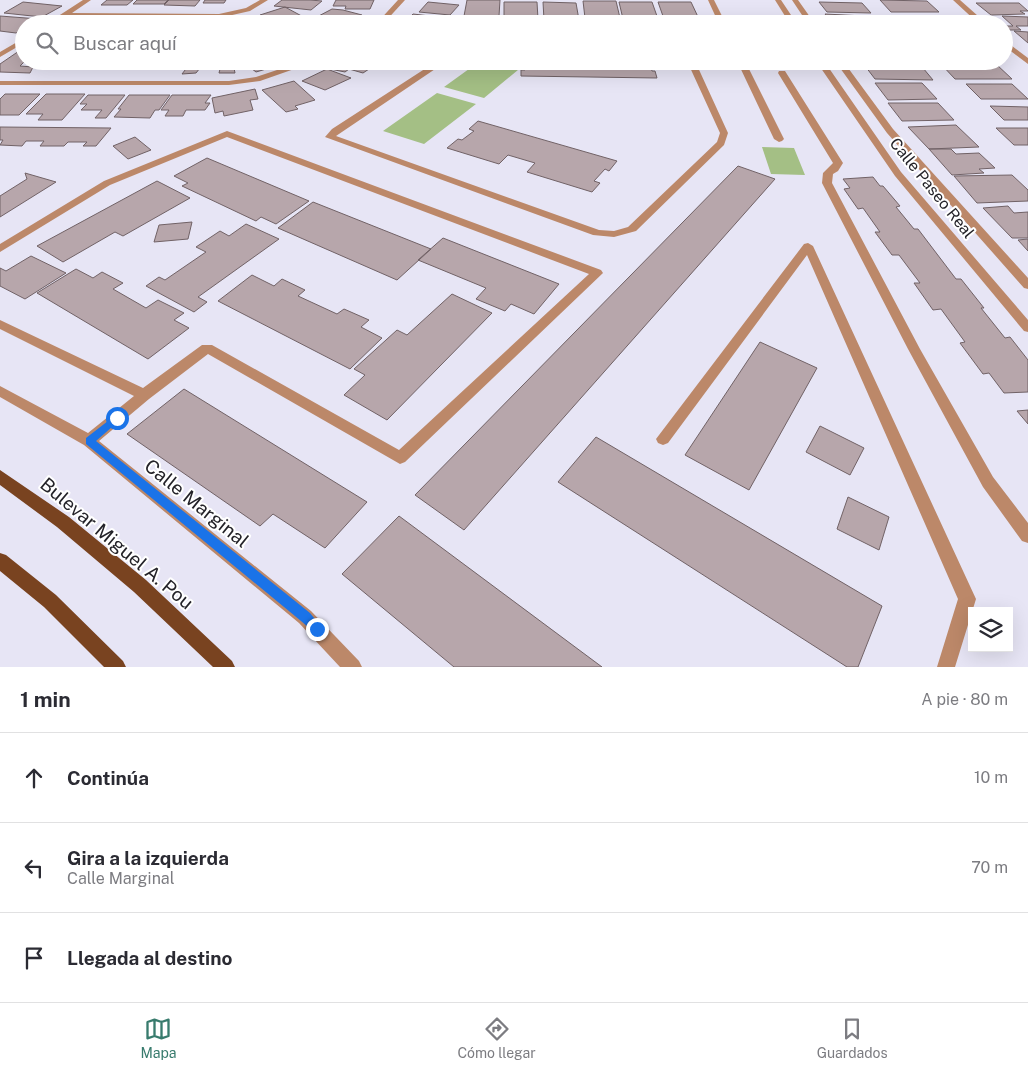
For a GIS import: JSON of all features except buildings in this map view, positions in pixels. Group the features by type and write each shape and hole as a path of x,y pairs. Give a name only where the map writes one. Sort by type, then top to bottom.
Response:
{"main road":[{"name":"Bulevar Miguel A. Pou","path":"0,476 63,522 140,586 226,667"},
{"path":"0,561 50,601 117,667"}],"street":[{"path":"63,15 88,0"},
{"path":"224,15 248,10 265,0"},
{"path":"388,15 402,0"},
{"path":"711,0 718,15"},
{"path":"778,0 788,15"},
{"path":"796,0 806,15"},
{"path":"956,0 974,15"},
{"path":"0,55 15,46"},
{"path":"1013,50 1028,62"},
{"path":"0,83 229,84 287,70"},
{"path":"429,70 335,131 330,137 596,233 607,235 626,232 632,228 721,143 724,133 695,70"},
{"path":"745,70 779,138"},
{"name":"Calle Paseo Real","path":"826,70 898,174 1028,328"},
{"name":"Calle Paseo Real","path":"846,70 890,131 1028,285"},
{"path":"782,73 838,163 835,169 828,172 827,183 914,349 988,482 1028,536"},
{"path":"0,249 106,182 227,134 597,274 400,458 207,348 144,395 89,441"},
{"path":"663,439 808,246 966,599 946,667"},
{"path":"0,324 144,395"},
{"name":"Calle Marginal","path":"0,391 89,441 306,617 353,667"}],"green space":[{"path":"468,70 518,70 484,98 444,87"},
{"path":"437,93 476,104 424,144 383,131"},
{"path":"762,147 794,148 805,175 771,174"}],"route":[{"path":"117,418 89,441 306,617 317,629"}]}
